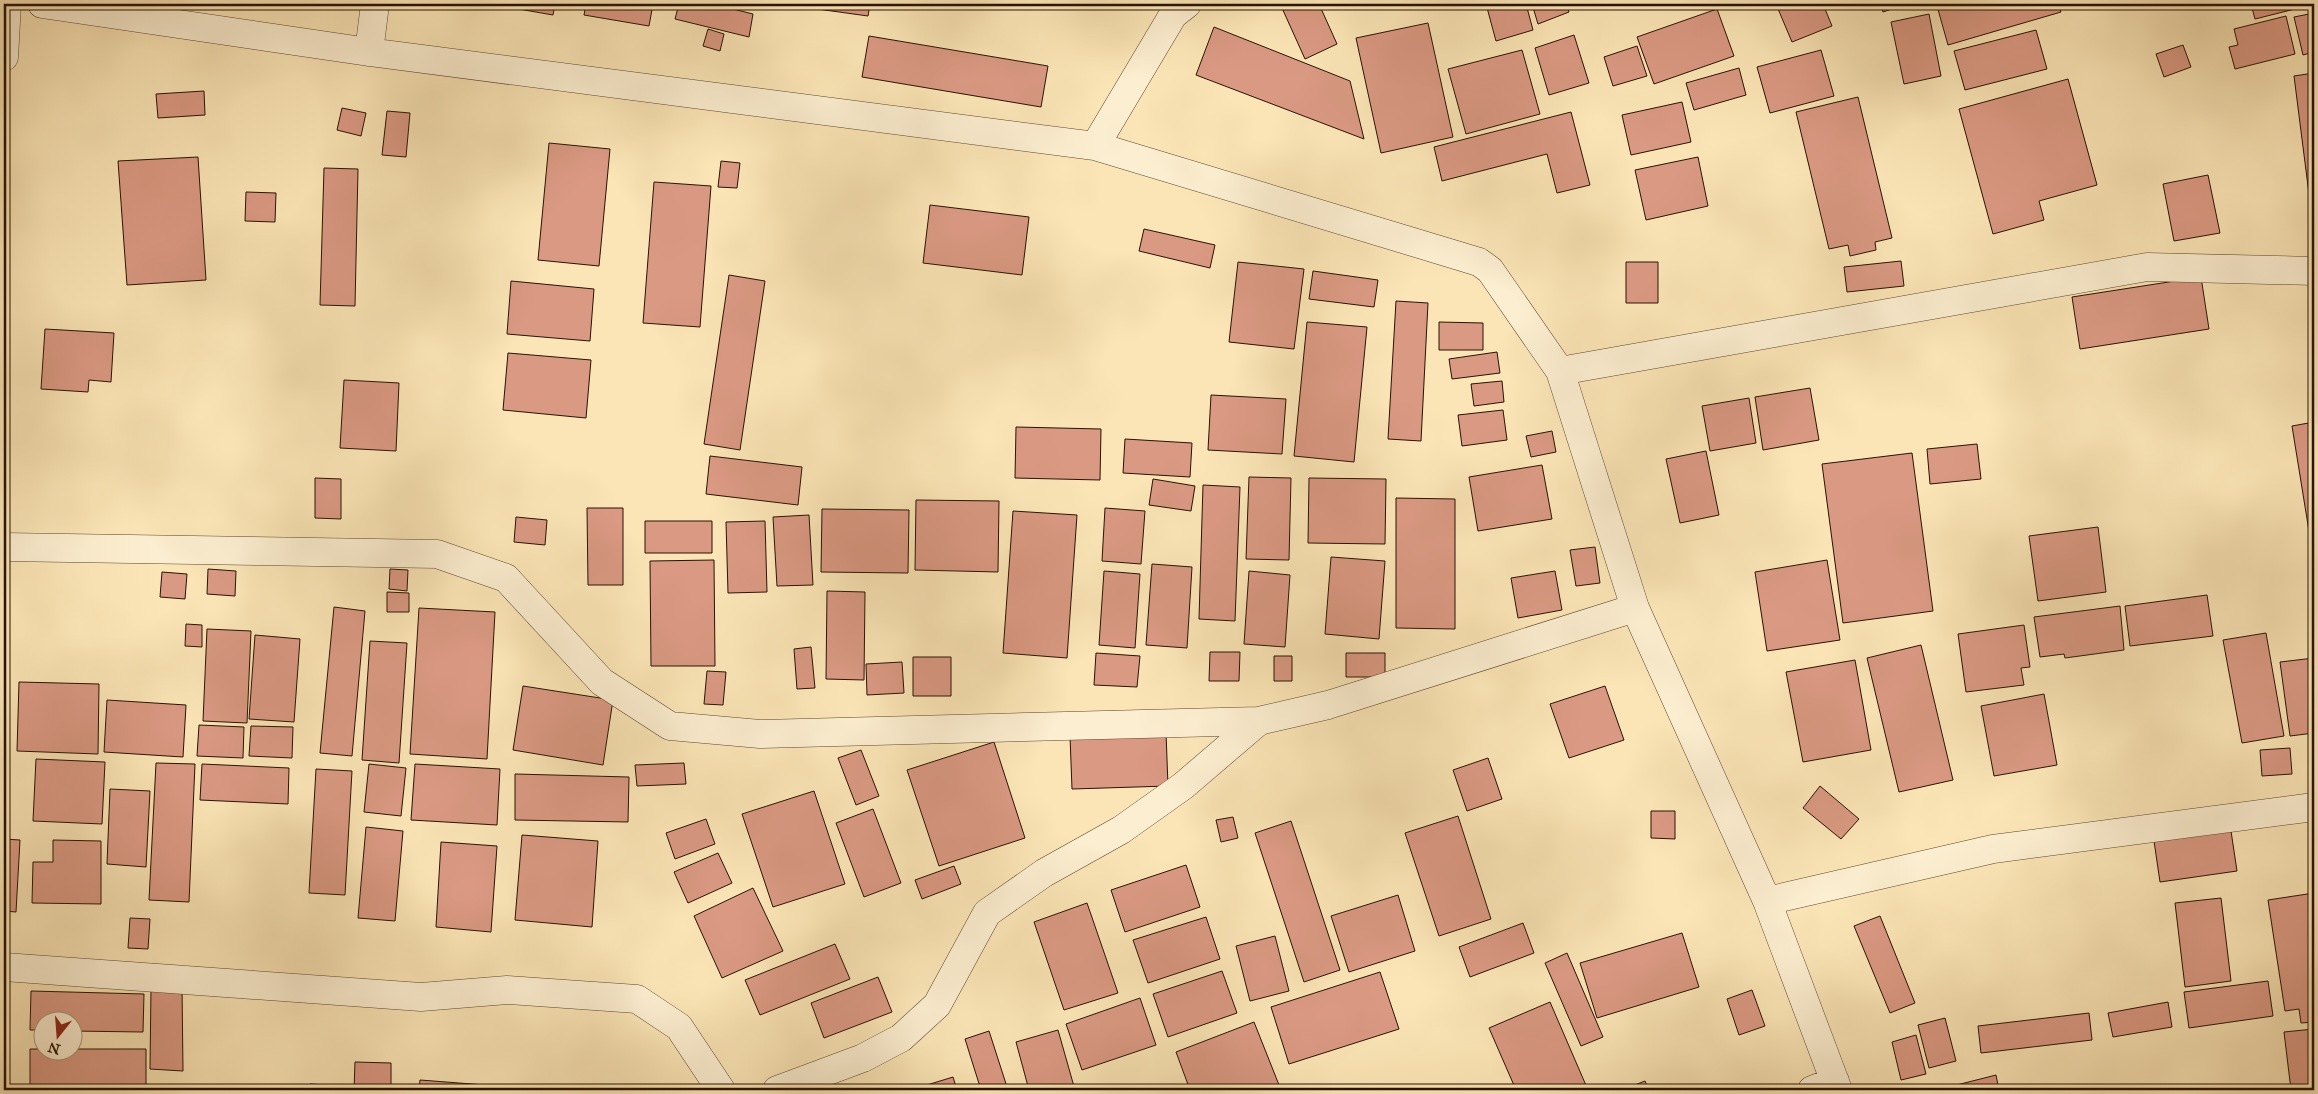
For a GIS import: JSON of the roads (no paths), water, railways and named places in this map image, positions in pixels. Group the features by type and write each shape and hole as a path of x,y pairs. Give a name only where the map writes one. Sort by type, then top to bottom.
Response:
{"street":[{"path":"4,57 7,4"},
{"path":"42,4 370,52 1095,146 1479,262 1490,270 1560,371 1635,608 1767,901 1828,1087"},
{"path":"370,52 375,4"},
{"path":"1095,146 1173,15 1187,4"},
{"path":"1560,371 2147,267 2314,270"},
{"path":"4,547 437,554 506,578 602,682 670,726 760,734 1259,721 1328,705 1635,608"},
{"path":"777,1090 864,1058 901,1038 937,1005 987,913 1044,872 1122,830 1183,786 1259,721"},
{"path":"1767,901 1993,849 2314,807"},
{"path":"4,967 421,997 507,990 637,999 679,1027 722,1090"}]}
